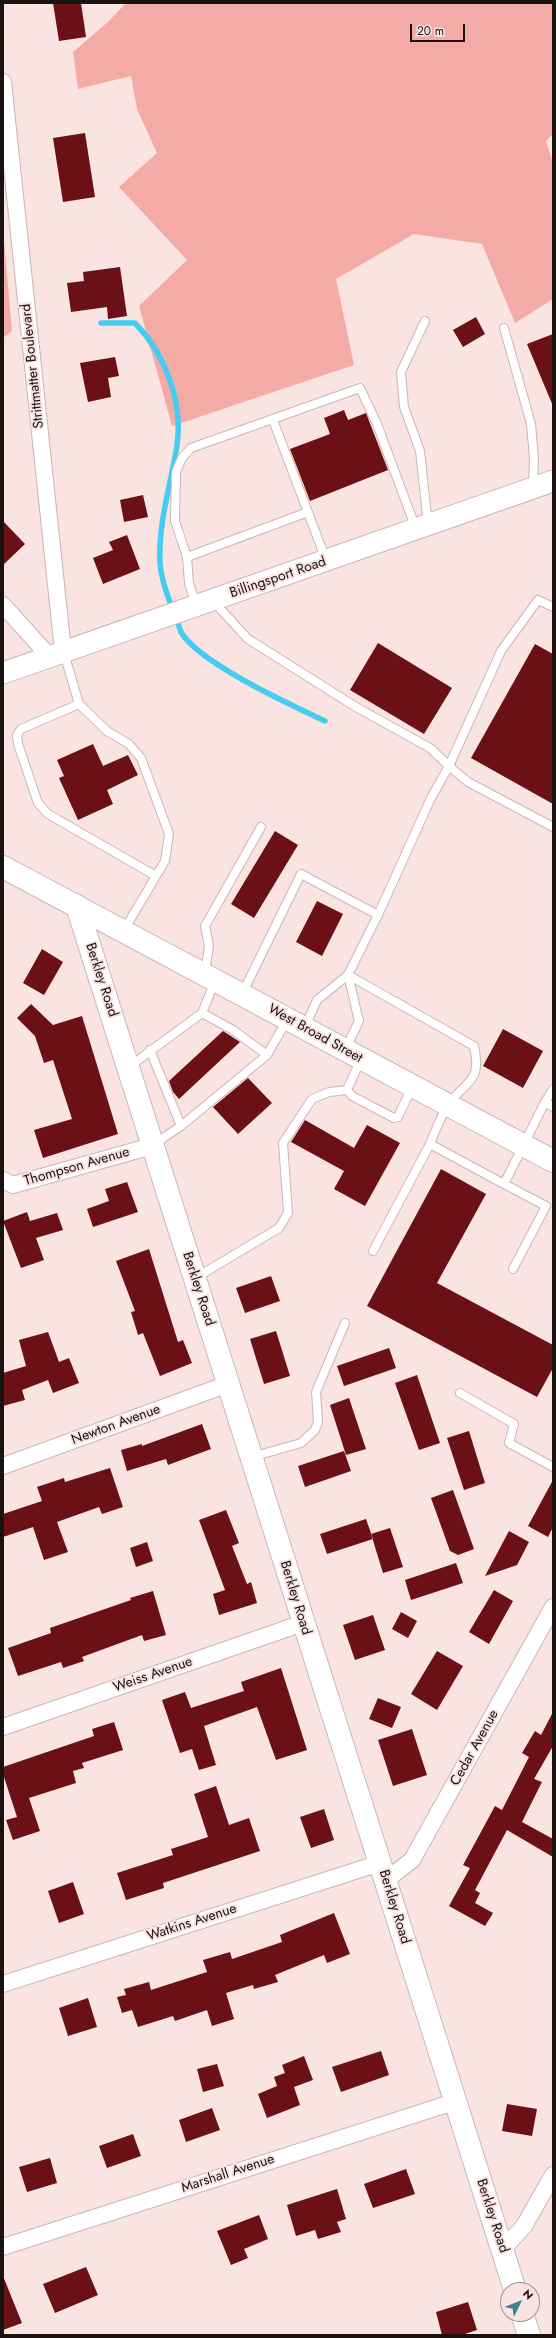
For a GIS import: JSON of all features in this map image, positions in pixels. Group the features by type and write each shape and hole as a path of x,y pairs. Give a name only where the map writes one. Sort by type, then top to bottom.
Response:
{"main road":[{"name":"West Broad Street","path":"3,866 412,1087 553,1161"},
{"name":"Berkley Road","path":"77,906 129,1067 152,1146 195,1278 303,1624 383,1872 454,2102 513,2282"}],"street":[{"name":"Strittmatter Boulevard","path":"3,82 56,654"},
{"name":"Billingsport Road","path":"3,673 553,481"},
{"path":"3,605 56,654"},
{"name":"Thompson Avenue","path":"3,1180 14,1185 152,1146"},
{"name":"Newton Avenue","path":"3,1466 228,1384"},
{"name":"Cedar Avenue","path":"383,1872 412,1860 553,1607"},
{"name":"Weiss Avenue","path":"3,1727 303,1624"},
{"name":"Watkins Avenue","path":"3,1984 383,1872"},
{"name":"Marshall Avenue","path":"3,2247 454,2102"},
{"path":"503,2249 524,2226 553,2175"}],"lane":[{"path":"422,527 420,451 404,407 401,372 425,320"},
{"path":"504,328 531,424 534,459 533,488"},
{"path":"422,527 360,388 191,448 182,458 176,472 175,521 187,557 189,583 198,605 248,639 356,707 430,748 468,782 553,827"},
{"path":"273,420 326,561"},
{"path":"187,557 308,512"},
{"path":"152,1146 181,1126 267,1055 318,1000 348,975 378,915 431,798 449,766 501,651 538,600 553,607"},
{"path":"56,654 79,704 108,732 129,744 141,758 169,834 165,860 124,931"},
{"path":"79,704 21,729 17,735 18,744 38,803 58,822 156,876"},
{"path":"129,1067 202,1013 210,978 209,946 205,926 261,827"},
{"path":"242,994 301,874 378,915"},
{"path":"348,975 359,1021 348,1090 352,1096 394,1118 398,1117 412,1087"},
{"path":"348,975 474,1046 478,1062 472,1082 448,1106 430,1144 373,1251"},
{"path":"202,1013 233,1030 267,1055"},
{"path":"150,1050 181,1126"},
{"path":"504,1184 553,1089"},
{"path":"195,1278 279,1228 288,1213 283,1143 312,1099 329,1092 348,1090"},
{"path":"545,1102 553,1107"},
{"path":"430,1144 546,1206 513,1269"},
{"path":"251,1458 301,1443 315,1430 318,1422 316,1392 345,1323"},
{"path":"460,1393 514,1424 509,1443 553,1467"}],"shaded area":[{"path":"126,3 553,3 553,134 546,141 553,163 553,299 515,323 482,244 414,234 336,279 354,365 172,426 139,306 187,260 119,187 157,153 137,109 131,76 78,89 73,52 108,22"},
{"path":"3,230 12,331 3,338"}],"building":[{"path":"53,3 81,3 86,37 59,41"},
{"path":"85,133 95,197 63,202 53,138"},
{"path":"120,267 127,316 108,319 107,307 71,312 67,283 84,281 83,272"},
{"path":"476,317 485,334 463,347 453,330"},
{"path":"553,334 553,406 527,344"},
{"path":"115,357 119,376 108,378 111,397 88,402 80,363"},
{"path":"344,410 348,420 366,413 388,470 310,501 290,449 330,434 324,418"},
{"path":"143,495 148,517 124,522 120,500"},
{"path":"3,521 25,544 3,565"},
{"path":"127,535 140,569 103,584 93,558 113,550 109,542"},
{"path":"378,643 452,688 424,734 350,690"},
{"path":"535,644 553,654 553,804 471,758"},
{"path":"93,744 103,766 128,755 138,775 107,790 113,804 78,820 59,778 64,776 57,760"},
{"path":"275,831 298,845 254,918 231,904"},
{"path":"317,901 343,914 322,956 296,942"},
{"path":"42,949 63,962 44,995 23,983"},
{"path":"31,1004 53,1025 82,1016 118,1134 43,1158 34,1130 72,1119 53,1060 44,1063 35,1036 17,1018"},
{"path":"503,1029 543,1051 523,1088 483,1066"},
{"path":"223,1031 240,1042 179,1099 173,1092 169,1081"},
{"path":"248,1078 272,1103 238,1134 213,1107"},
{"path":"305,1120 354,1148 367,1125 400,1143 365,1206 334,1189 344,1171 291,1142"},
{"path":"441,1169 486,1194 437,1283 553,1345 553,1368 537,1397 367,1306"},
{"path":"127,1182 138,1212 93,1227 87,1209 109,1201 105,1189"},
{"path":"27,1212 30,1221 57,1213 63,1230 36,1238 44,1260 21,1268 3,1221"},
{"path":"149,1249 178,1342 183,1340 192,1363 160,1376 143,1333 138,1335 131,1312 135,1311 116,1261"},
{"path":"271,1276 280,1301 245,1313 236,1288"},
{"path":"276,1331 290,1376 264,1384 250,1339"},
{"path":"48,1332 59,1362 69,1358 79,1383 53,1393 48,1380 22,1390 25,1400 3,1406 3,1373 26,1366 19,1340"},
{"path":"389,1348 396,1368 344,1386 337,1366"},
{"path":"417,1375 440,1443 419,1450 395,1383"},
{"path":"349,1398 366,1449 346,1455 330,1405"},
{"path":"202,1424 211,1449 168,1465 166,1459 127,1471 121,1450 142,1444 142,1446"},
{"path":"469,1431 485,1483 464,1490 447,1438"},
{"path":"344,1451 351,1471 305,1487 298,1466"},
{"path":"110,1468 123,1507 102,1514 99,1507 57,1522 68,1552 44,1560 33,1527 3,1537 3,1514 42,1501 37,1487 64,1478 65,1482"},
{"path":"553,1480 553,1527 548,1537 528,1526"},
{"path":"453,1490 474,1549 458,1555 450,1551 431,1498"},
{"path":"226,1510 239,1543 232,1546 247,1584 251,1582 257,1603 219,1615 213,1594 225,1590 199,1520"},
{"path":"366,1519 373,1539 327,1554 320,1534"},
{"path":"390,1528 403,1567 383,1573 371,1534"},
{"path":"509,1531 529,1542 517,1565 485,1576"},
{"path":"147,1542 153,1561 136,1567 130,1548"},
{"path":"456,1563 463,1583 411,1600 405,1580"},
{"path":"494,1590 513,1601 489,1644 469,1632"},
{"path":"153,1591 166,1635 144,1641 142,1635 82,1657 84,1661 63,1668 61,1662 18,1676 8,1648 51,1633 50,1628"},
{"path":"401,1612 417,1621 408,1638 392,1629"},
{"path":"373,1615 385,1650 355,1660 343,1625"},
{"path":"437,1651 463,1666 437,1710 411,1694"},
{"path":"281,1668 307,1750 276,1760 257,1707 204,1726 216,1765 199,1770 192,1749 180,1753 162,1700 185,1692 191,1708 244,1691 241,1682"},
{"path":"378,1698 401,1707 392,1728 369,1719"},
{"path":"553,1712 553,1746 534,1779 542,1782 522,1822 553,1839 553,1857 507,1830 475,1890 480,1893 475,1903 493,1913 485,1926 449,1906 470,1868 463,1865 495,1806 502,1810 529,1757 522,1753 535,1731 541,1735"},
{"path":"114,1722 123,1750 82,1763 84,1768 73,1771 76,1783 29,1798 40,1831 13,1840 6,1820 17,1817 3,1774 3,1767 94,1736 92,1729"},
{"path":"412,1729 427,1775 393,1786 378,1740"},
{"path":"216,1786 229,1825 249,1818 260,1851 163,1883 164,1888 126,1900 117,1873 173,1855 171,1849 208,1837 194,1794"},
{"path":"324,1809 334,1840 311,1848 300,1817"},
{"path":"73,1882 84,1914 59,1923 48,1891"},
{"path":"334,1913 350,1954 327,1963 324,1955 275,1975 278,1982 254,1989 253,1985 226,1993 234,2019 212,2026 207,2010 175,2021 173,2016 138,2027 132,2010 122,2013 117,1997 126,1995 124,1989 149,1982 151,1990 207,1972 203,1960 230,1952 232,1959 282,1942 280,1935"},
{"path":"88,1998 97,2027 68,2036 59,2008"},
{"path":"381,2051 389,2075 341,2092 332,2067"},
{"path":"304,2056 313,2080 294,2087 300,2105 267,2118 258,2094 277,2086 274,2077 285,2073 282,2065"},
{"path":"217,2064 224,2086 203,2092 197,2069"},
{"path":"507,2104 537,2109 532,2136 502,2131"},
{"path":"212,2108 220,2130 186,2142 179,2120"},
{"path":"133,2134 141,2156 107,2168 99,2146"},
{"path":"50,2158 57,2183 27,2192 19,2167"},
{"path":"406,2169 415,2194 373,2208 364,2184"},
{"path":"337,2189 346,2219 337,2222 341,2232 318,2239 315,2230 296,2236 287,2205"},
{"path":"259,2215 268,2239 244,2249 248,2258 231,2265 217,2231"},
{"path":"86,2267 98,2295 55,2313 43,2284"},
{"path":"3,2276 22,2323 3,2330"},
{"path":"468,2302 477,2330 462,2335 442,2335 436,2312"}],"waterway":[{"path":"101,323 135,323 146,335 155,349 170,379 177,412 178,428 177,445 163,518 160,563 162,575 173,610"},
{"path":"176,618 181,632 191,644 206,657 269,694 325,721"}]}
